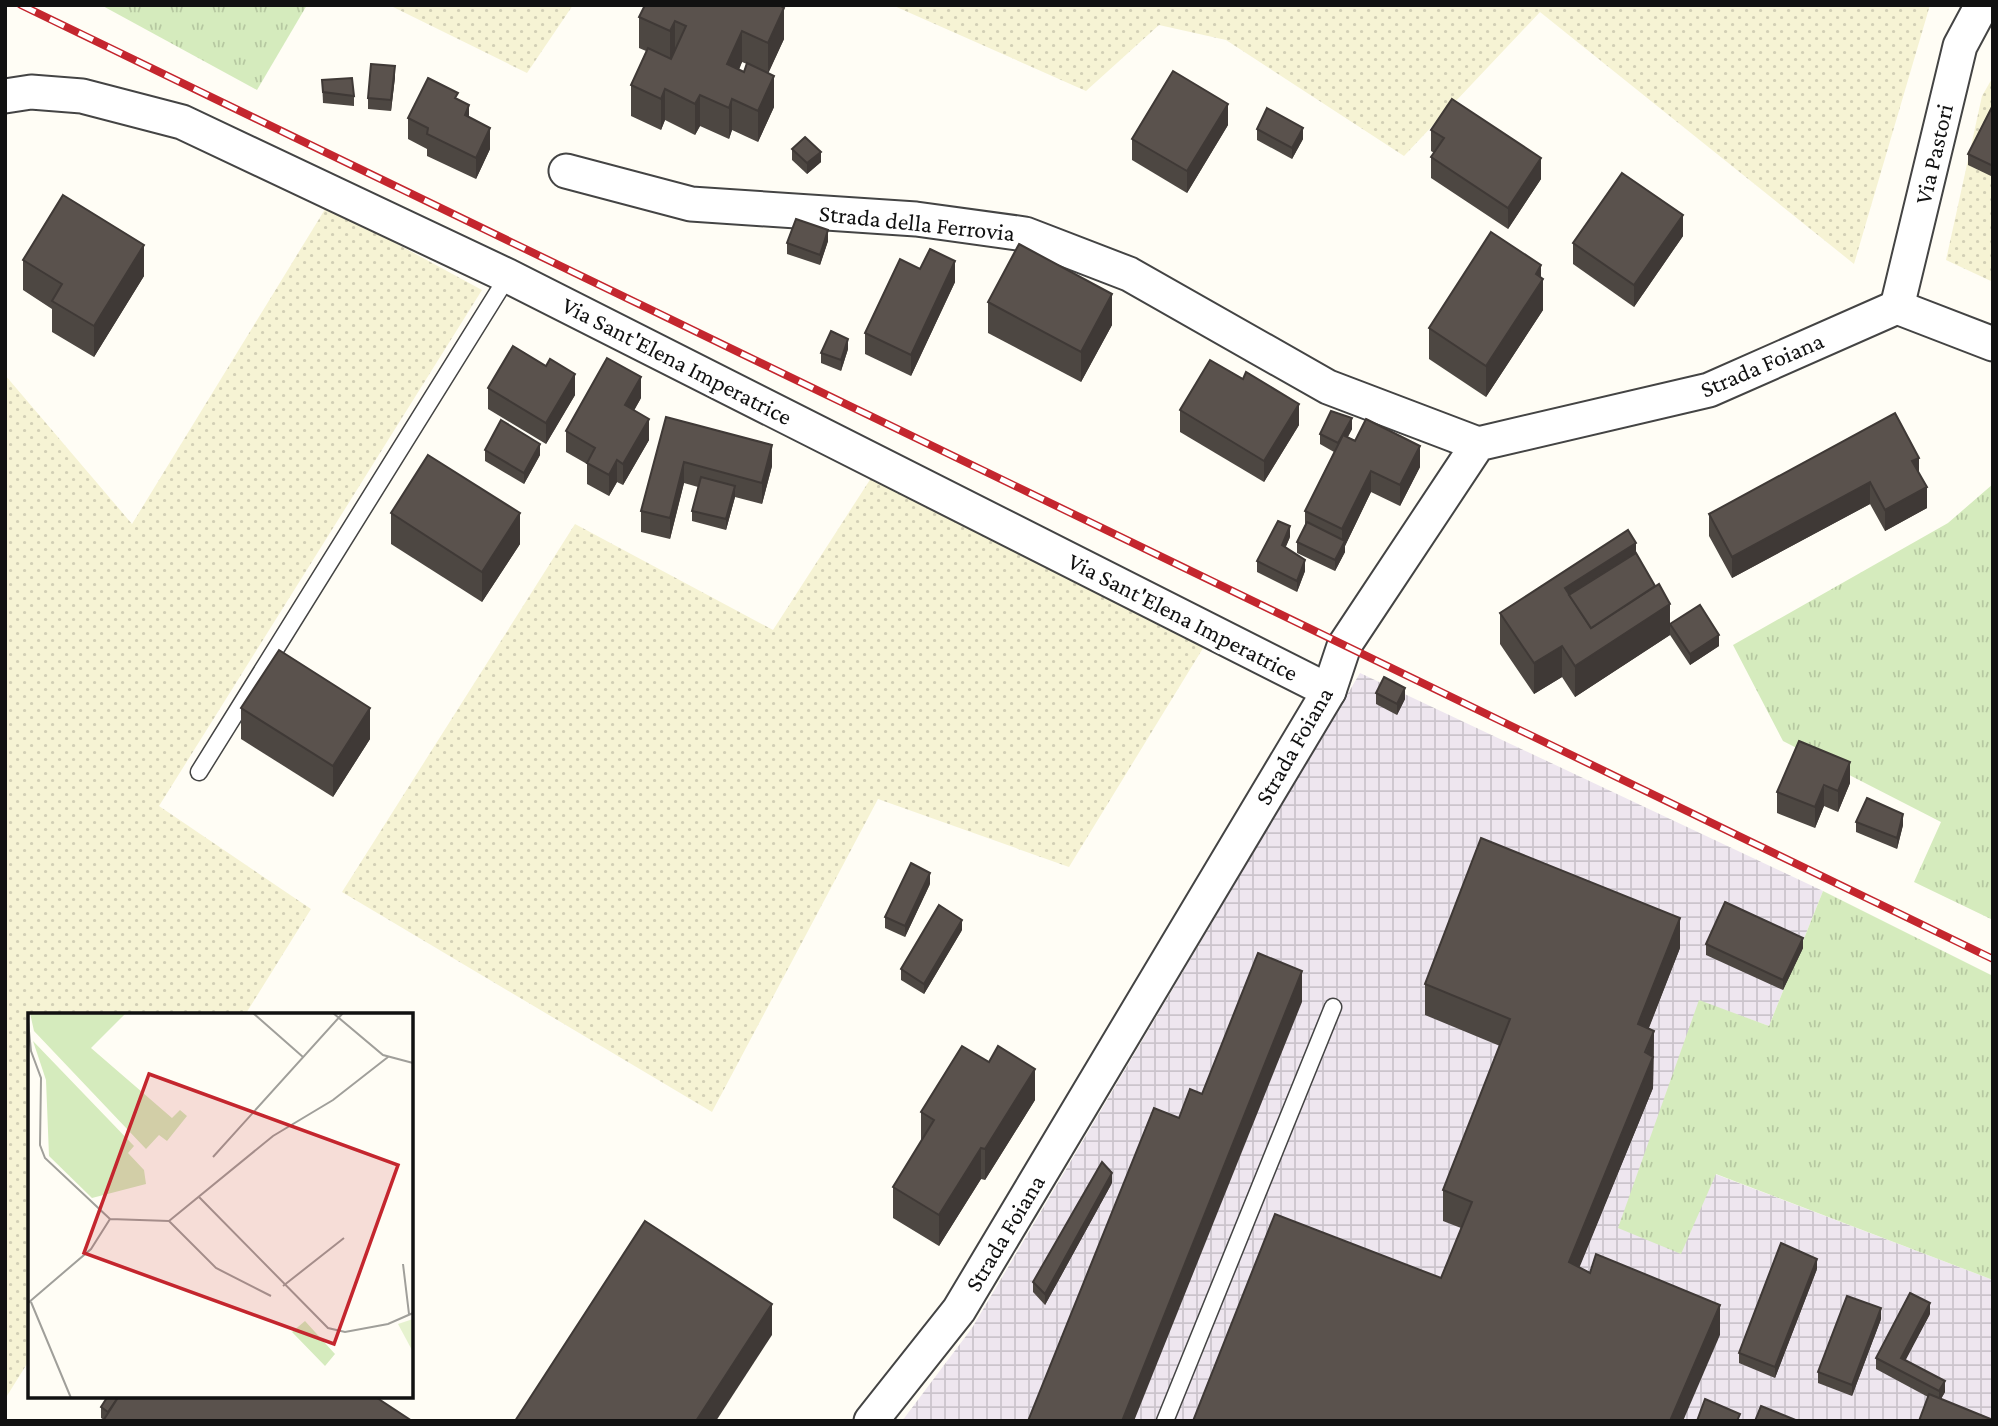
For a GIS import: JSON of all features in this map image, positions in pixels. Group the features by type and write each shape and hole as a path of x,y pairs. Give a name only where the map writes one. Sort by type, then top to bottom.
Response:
{"street":[{"name":"Via Pastori","path":"1897,307 1960,46 1982,5"},
{"name":"Via Sant'Elena Imperatrice","path":"5,96 31,92 82,96 182,122 508,276 1329,691"},
{"name":"Strada della Ferrovia","path":"566,171 691,204 916,219 1025,234 1129,274 1328,387 1478,444"},
{"path":"1897,307 1993,344"},
{"name":"Strada Foiana","path":"870,1421 958,1310 1329,691 1344,646 1478,444 1709,390 1897,307"}],"lane":[{"path":"200,772 508,276"},
{"path":"1164,1421 1333,1007"}],"shaded area":[{"path":"389,5 573,5 527,73"},
{"path":"892,5 1930,5 1854,264 1540,12 1404,156 1226,40 1159,25 1086,91"},
{"path":"1993,77 1993,282 1946,260 1982,96"},
{"path":"327,206 482,290 159,806 311,909 246,1013 28,1013 28,1362 5,1399 5,375 132,524"},
{"path":"873,475 1208,640 1069,867 878,799 712,1112 342,892 575,524 773,630"},
{"path":"1360,673 1823,891 1769,1026 1699,1001 1715,1174 1993,1280 1993,1421 902,1421 972,1328"}],"green space":[{"path":"101,5 307,5 257,90"},
{"path":"1993,484 1993,920 1914,882 1941,822 1783,741 1733,645 1948,523"},
{"path":"1823,891 1993,976 1993,1280 1716,1174 1681,1254 1618,1228 1699,1000 1769,1026"}],"building":[{"path":"645,5 779,5 784,8 768,43 742,31 727,64 744,72 747,63 774,76 758,111 732,99 729,108 700,95 695,104 665,89 661,99 631,85 648,48 671,59 686,26 675,21 670,31 639,17"},
{"path":"371,64 395,66 391,100 368,98"},
{"path":"1173,71 1228,104 1187,171 1132,139"},
{"path":"352,78 354,96 323,92 322,80"},
{"path":"428,78 458,93 455,98 469,105 465,115 490,128 476,158 427,134 428,128 408,118"},
{"path":"1452,99 1541,158 1508,208 1431,157 1444,138 1431,130"},
{"path":"1993,105 1993,166 1968,154"},
{"path":"1267,108 1303,128 1292,148 1257,129"},
{"path":"805,137 821,152 807,163 792,149"},
{"path":"1622,173 1683,215 1634,285 1573,243"},
{"path":"63,195 144,245 94,326 52,301 62,284 23,260"},
{"path":"796,219 828,230 820,255 787,243"},
{"path":"1491,232 1541,265 1536,274 1543,279 1486,366 1429,328"},
{"path":"1019,244 1112,294 1081,352 988,302"},
{"path":"930,249 955,261 911,355 865,333 900,259 920,269"},
{"path":"831,331 848,339 841,360 821,353"},
{"path":"513,346 546,366 550,359 575,374 546,423 488,388"},
{"path":"607,358 641,377 625,405 649,419 623,464 617,460 609,475 587,463 595,448 566,431"},
{"path":"1210,360 1243,379 1246,372 1299,404 1264,461 1180,410"},
{"path":"1331,411 1352,418 1338,443 1320,434"},
{"path":"1895,413 1919,458 1912,461 1927,487 1885,510 1870,482 1732,557 1709,514"},
{"path":"666,417 772,445 762,483 684,462 670,518 641,511"},
{"path":"1366,419 1420,446 1400,485 1371,471 1342,529 1305,511 1343,435 1355,441"},
{"path":"501,420 540,444 524,473 485,450"},
{"path":"428,455 520,513 482,572 391,513"},
{"path":"701,477 735,486 726,519 692,511"},
{"path":"1278,521 1290,526 1282,545 1305,560 1297,581 1257,561"},
{"path":"1307,522 1345,541 1335,560 1297,542"},
{"path":"1628,530 1636,543 1565,588 1591,628 1659,584 1670,604 1575,666 1562,646 1534,663 1500,613"},
{"path":"1636,553 1655,586 1591,628 1569,595"},
{"path":"1700,605 1719,635 1690,654 1670,624"},
{"path":"279,650 370,708 333,766 241,708"},
{"path":"1384,677 1405,688 1397,704 1376,693"},
{"path":"1799,741 1850,762 1838,791 1824,785 1815,807 1777,792"},
{"path":"1867,798 1903,814 1897,838 1856,822"},
{"path":"1481,838 1680,918 1638,1024 1654,1031 1645,1052 1653,1057 1569,1262 1590,1273 1596,1254 1720,1305 1670,1421 1193,1421 1275,1214 1441,1278 1472,1202 1443,1190 1510,1019 1425,984"},
{"path":"911,863 930,873 905,926 885,917"},
{"path":"1725,902 1803,938 1783,980 1706,944"},
{"path":"939,905 962,920 924,984 901,969"},
{"path":"1258,953 1302,971 1122,1421 1028,1421 1154,1108 1179,1118 1190,1089 1202,1094"},
{"path":"962,1046 989,1062 998,1046 1035,1069 985,1149 981,1148 939,1215 893,1187 934,1120 921,1112"},
{"path":"1102,1162 1112,1173 1045,1294 1033,1282"},
{"path":"645,1221 772,1304 696,1421 515,1421"},
{"path":"1781,1243 1817,1259 1775,1367 1739,1353"},
{"path":"1910,1293 1930,1303 1901,1358 1945,1381 1939,1391 1876,1358"},
{"path":"1847,1296 1881,1308 1852,1385 1818,1372"},
{"path":"1929,1394 1993,1420 1993,1421 1919,1421"},
{"path":"107,1398 118,1398 108,1412 101,1407"},
{"path":"118,1398 377,1398 412,1421 103,1421"},
{"path":"1705,1399 1740,1414 1737,1421 1697,1421"},
{"path":"1761,1406 1798,1421 1755,1421"}],"railway":[{"path":"21,5 1993,959"}]}
